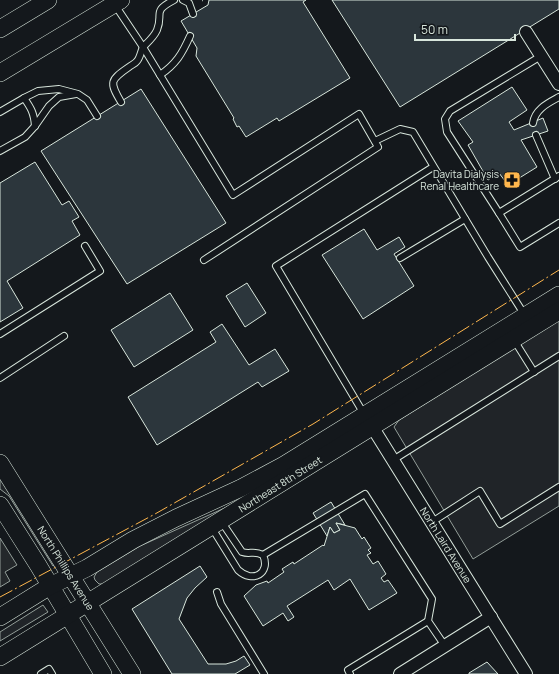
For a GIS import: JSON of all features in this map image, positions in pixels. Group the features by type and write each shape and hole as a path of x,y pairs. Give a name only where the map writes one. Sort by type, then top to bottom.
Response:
{"main road":[{"path":"0,29 48,0"},
{"path":"0,73 118,2"},
{"name":"Northeast 8th Street","path":"0,617 50,586 87,568 155,529 262,477 368,421 513,339 530,321 559,295"},
{"name":"Northeast 8th Street","path":"0,657 216,523 368,421 530,321 559,311"},
{"name":"North Phillips Avenue","path":"0,463 132,674"},
{"path":"0,505 103,674"}],"street":[{"path":"526,32 559,84"},
{"name":"North Laird Avenue","path":"368,421 526,674"},
{"path":"400,674 491,617"}],"lane":[{"path":"121,102 112,84 114,80 118,74 138,61 143,47 152,38 158,28 160,10 174,0"},
{"path":"183,0 189,3 193,14"},
{"path":"118,2 143,47 232,195 359,114 378,147 204,260"},
{"path":"160,75 179,59 190,36"},
{"path":"542,56 450,111 446,119 447,132 520,247 559,223"},
{"path":"0,112 38,91 60,89 78,94 87,100 97,116"},
{"path":"0,151 25,138 49,106 60,98 78,94"},
{"path":"533,122 538,110 559,97"},
{"path":"24,98 35,116 35,126"},
{"path":"375,141 400,129 413,132 465,219 530,321"},
{"path":"499,213 557,177 551,172 536,135"},
{"path":"368,421 276,266 433,167"},
{"path":"400,258 465,219"},
{"path":"0,334 100,271 85,246"},
{"path":"0,378 64,336"},
{"path":"513,339 534,372"},
{"path":"393,460 559,356"},
{"path":"432,522 480,491 500,524 559,487"},
{"path":"263,555 366,494 432,599 428,621 445,646"},
{"path":"216,523 242,552 246,553 255,551 263,555 266,562 259,575 251,578 238,570 216,523"},
{"path":"216,592 264,674"},
{"path":"350,674 348,670 428,621"},
{"path":"41,674 49,669 52,674"}],"shaded area":[{"path":"559,320 559,506 473,559 394,427 399,420"},
{"path":"0,476 55,565 53,566 9,496 0,489"},
{"path":"238,502 105,584 99,584 95,580 94,577 97,572 140,546"},
{"path":"0,538 17,565 5,572 10,581 0,587"},
{"path":"43,605 48,612 0,641 0,632"}],"building":[{"path":"209,0 306,0 303,2 350,78 279,121 277,118 246,137 239,126 237,127 233,119 234,118 196,56 197,48 181,21 208,5"},
{"path":"332,0 559,0 559,9 400,107"},
{"path":"512,87 527,110 509,122 514,130 543,118 548,131 521,140 537,167 508,185 499,173 488,180 468,145 473,142 458,121"},
{"path":"141,89 226,223 127,284 41,151"},
{"path":"35,162 62,205 69,201 79,217 72,221 80,235 7,281 23,308 0,322 0,183"},
{"path":"364,229 377,250 399,237 405,247 394,254 414,286 363,319 322,255"},
{"path":"247,283 266,313 245,327 226,296"},
{"path":"170,293 193,330 134,367 111,330"},
{"path":"222,324 249,365 275,349 289,371 262,387 258,382 157,445 128,397 216,342 210,332"},
{"path":"331,502 345,525 336,523 340,530 334,533 330,527 327,536 313,513"},
{"path":"336,523 355,528 362,539 364,537 371,548 368,550 371,553 367,555 373,564 378,561 386,574 381,578 384,582 388,580 397,593 369,610 350,579 334,590 328,580 287,606 294,617 288,621 283,613 263,626 244,596 256,585 267,581 268,583 284,572 282,569 293,562 294,564 323,545 324,546 330,527 334,533 340,530"},
{"path":"200,566 207,577 187,598 179,619 208,664 226,664 236,661 244,656 250,665 235,674 172,674 132,609"},
{"path":"487,662 498,674 469,674 469,673"}],"power":[{"path":"0,597 155,514 313,424 559,270"}],"place":[{"name":"Davita Dialysis Renal Healthcare","path":"512,180"}]}
